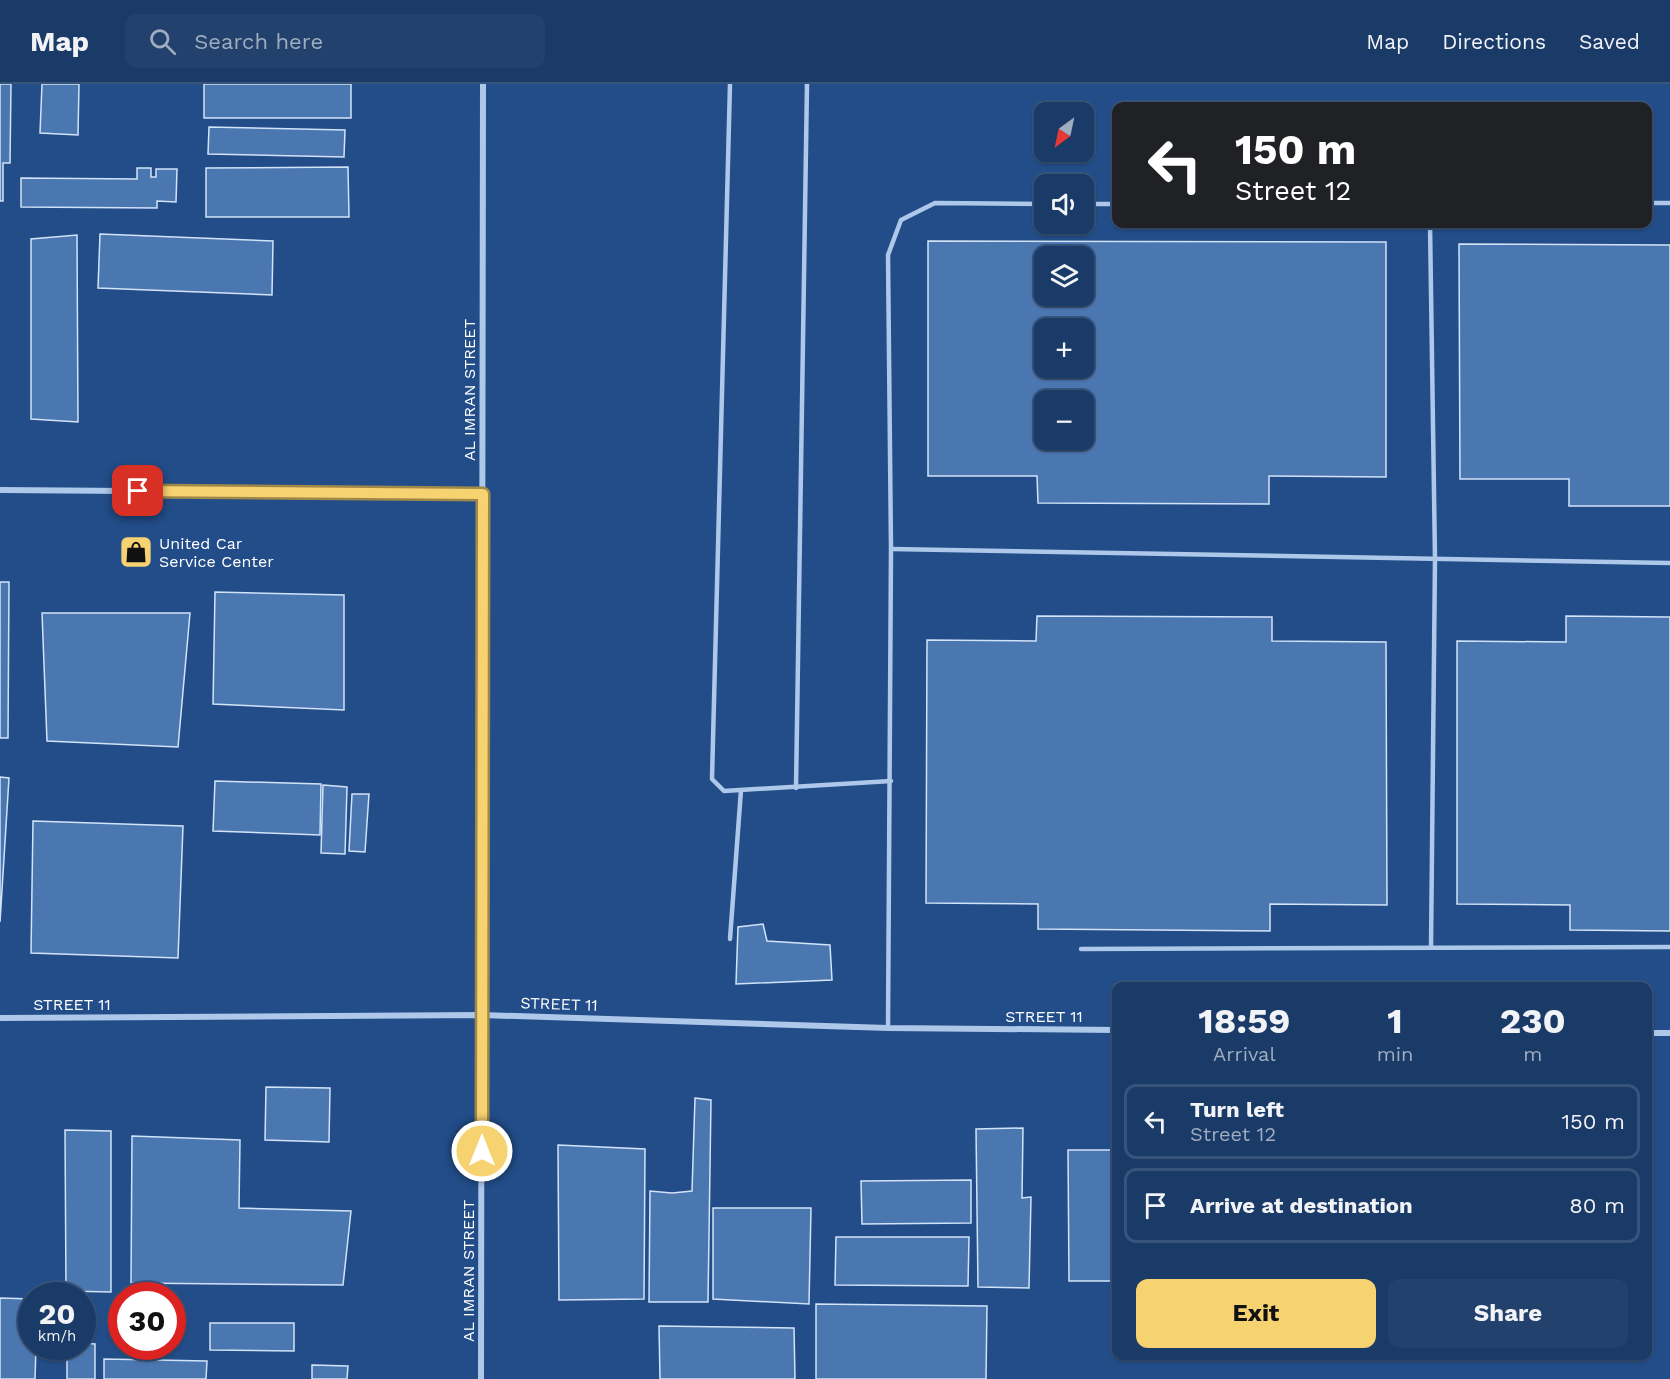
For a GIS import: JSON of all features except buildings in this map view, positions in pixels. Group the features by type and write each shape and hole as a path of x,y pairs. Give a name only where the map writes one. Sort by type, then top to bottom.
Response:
{"street":[{"name":"AL IMRAN STREET","path":"481,1379 483,84"},
{"path":"0,490 483,494"},
{"name":"STREET 11","path":"0,1018 482,1015 888,1028 1112,1030"},
{"path":"1652,1033 1670,1033"}],"lane":[{"path":"730,84 712,779 724,790 796,788 891,781"},
{"path":"796,788 807,84"},
{"path":"888,1028 891,549 888,255 901,220 935,203 1034,204"},
{"path":"1652,203 1670,203"},
{"path":"1094,204 1112,204"},
{"path":"1430,228 1435,560 1431,947"},
{"path":"891,549 1435,560 1670,562"},
{"path":"729,939 741,790"},
{"path":"1081,949 1670,947"}],"place":[{"name":"United Car Service Center","path":"136,552"}],"route":[{"path":"138,491 483,494 482,1151"}]}
